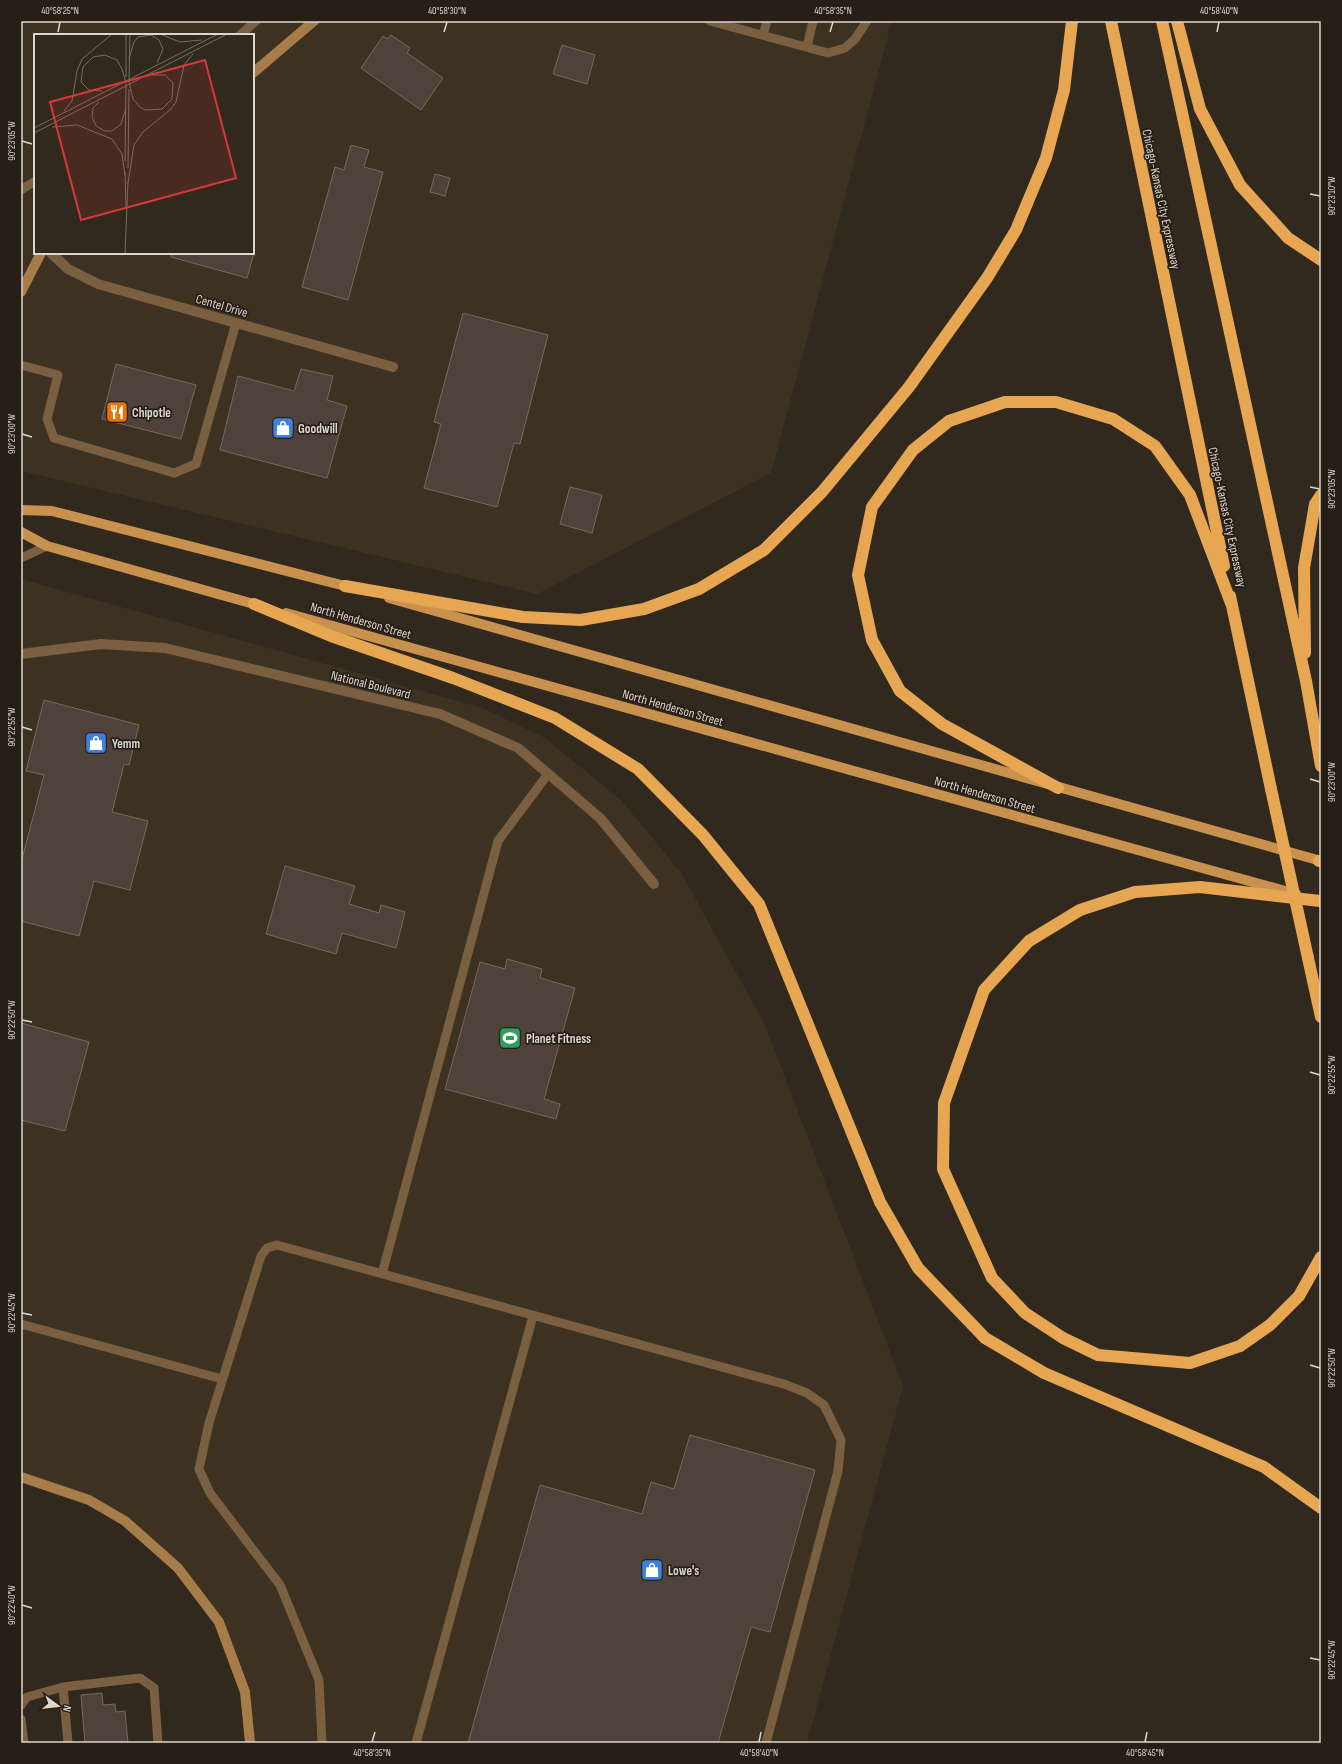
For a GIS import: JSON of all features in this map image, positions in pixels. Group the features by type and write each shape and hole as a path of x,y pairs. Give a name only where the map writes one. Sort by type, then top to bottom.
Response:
{"highway":[{"path":"345,586 523,617 580,620 644,609 699,589 764,550 822,492 910,387 987,278 1016,230 1046,158 1064,90 1072,21"},
{"name":"Chicago-Kansas City Expressway","path":"1111,21 1231,603 1321,1017"},
{"path":"1162,21 1306,680 1321,766"},
{"path":"1177,21 1200,109 1240,185 1288,238 1321,260"},
{"path":"1058,788 942,724 900,690 872,640 858,575 872,507 913,450 949,421 1005,402 1056,402 1113,418 1155,446 1190,495 1231,603"},
{"path":"1306,680 1304,568 1315,504 1321,495"},
{"path":"254,604 331,636 454,678 555,718 638,770 704,835 759,904 880,1202 918,1268 984,1338 1044,1373 1264,1467 1321,1508"},
{"path":"1321,901 1200,887 1135,892 1080,910 1029,940 984,990 944,1103 943,1169 992,1278 1025,1312 1063,1338 1098,1355 1190,1363 1240,1346 1270,1325 1299,1296 1321,1256"}],"main road":[{"name":"North Henderson Street","path":"21,510 52,511 345,586 1320,861"},
{"name":"North Henderson Street","path":"21,532 47,546 1321,901"}],"street":[{"path":"254,72 314,21"},
{"path":"21,292 40,254"},
{"name":"Centel Drive","path":"52,254 68,269 98,284 393,367"},
{"name":"National Boulevard","path":"21,654 101,644 166,648 440,714 518,748 600,818 654,884"},
{"path":"21,1477 89,1500 125,1521 178,1568 219,1622 245,1692 250,1743"}],"lane":[{"path":"241,34 256,21"},
{"path":"710,21 721,22 828,52 845,48 855,39 867,21"},
{"path":"763,35 767,21"},
{"path":"807,47 813,21"},
{"path":"21,190 34,182"},
{"path":"21,365 58,375 46,419 54,438 174,473 196,464 236,322"},
{"path":"21,558 47,546"},
{"path":"382,1274 498,841 548,774"},
{"path":"322,1743 319,1680 280,1586 210,1493 199,1469 209,1423 261,1256 267,1248 277,1245 784,1384 807,1393 824,1405 841,1440 838,1471 766,1743"},
{"path":"416,1743 534,1316"},
{"path":"21,1324 222,1379"},
{"path":"21,1705 27,1697 63,1687 140,1678 154,1688 158,1743"},
{"path":"63,1687 68,1743"},
{"path":"21,1719 24,1743"}],"shaded area":[{"path":"21,21 892,21 771,473 537,594 21,471"},
{"path":"21,579 483,708 545,738 622,801 682,874 765,1025 903,1386 807,1743 250,1743 245,1692 219,1622 178,1568 125,1521 89,1500 21,1477"}],"building":[{"path":"391,35 410,48 407,53 443,78 421,110 361,68 383,36 388,39"},
{"path":"562,45 595,55 587,84 553,74"},
{"path":"351,145 369,150 364,167 383,172 348,300 302,287 335,167 344,170"},
{"path":"435,174 450,178 445,196 430,192"},
{"path":"171,254 254,254 247,278 171,257"},
{"path":"463,313 548,335 520,444 514,443 497,507 424,488 441,424 434,422"},
{"path":"116,364 196,385 181,439 102,419"},
{"name":"Goodwill","path":"301,369 333,376 327,400 347,406 327,478 220,450 238,376 294,391"},
{"path":"570,487 602,495 592,533 560,524"},
{"path":"44,700 139,725 129,765 124,764 112,812 148,821 130,890 94,881 79,936 21,921 21,863 44,775 26,771"},
{"path":"285,866 355,886 349,904 379,913 381,905 405,912 396,948 342,933 336,954 266,934"},
{"name":"Planet Fitness","path":"507,959 542,969 540,978 575,988 544,1099 560,1104 556,1119 445,1089 480,962 505,969"},
{"path":"21,1023 89,1042 65,1131 21,1120"},
{"name":"Lowe's","path":"690,1435 815,1470 770,1632 751,1627 718,1743 468,1743 540,1485 642,1514 651,1482 674,1489"},
{"path":"102,1693 103,1705 115,1704 116,1712 125,1711 128,1743 85,1743 81,1695"}],"place":[{"name":"Chipotle","path":"117,412"},
{"name":"Goodwill","path":"283,428"},
{"name":"Yemm","path":"96,743"},
{"name":"Planet Fitness","path":"510,1038"},
{"name":"Lowe's","path":"652,1570"}]}
